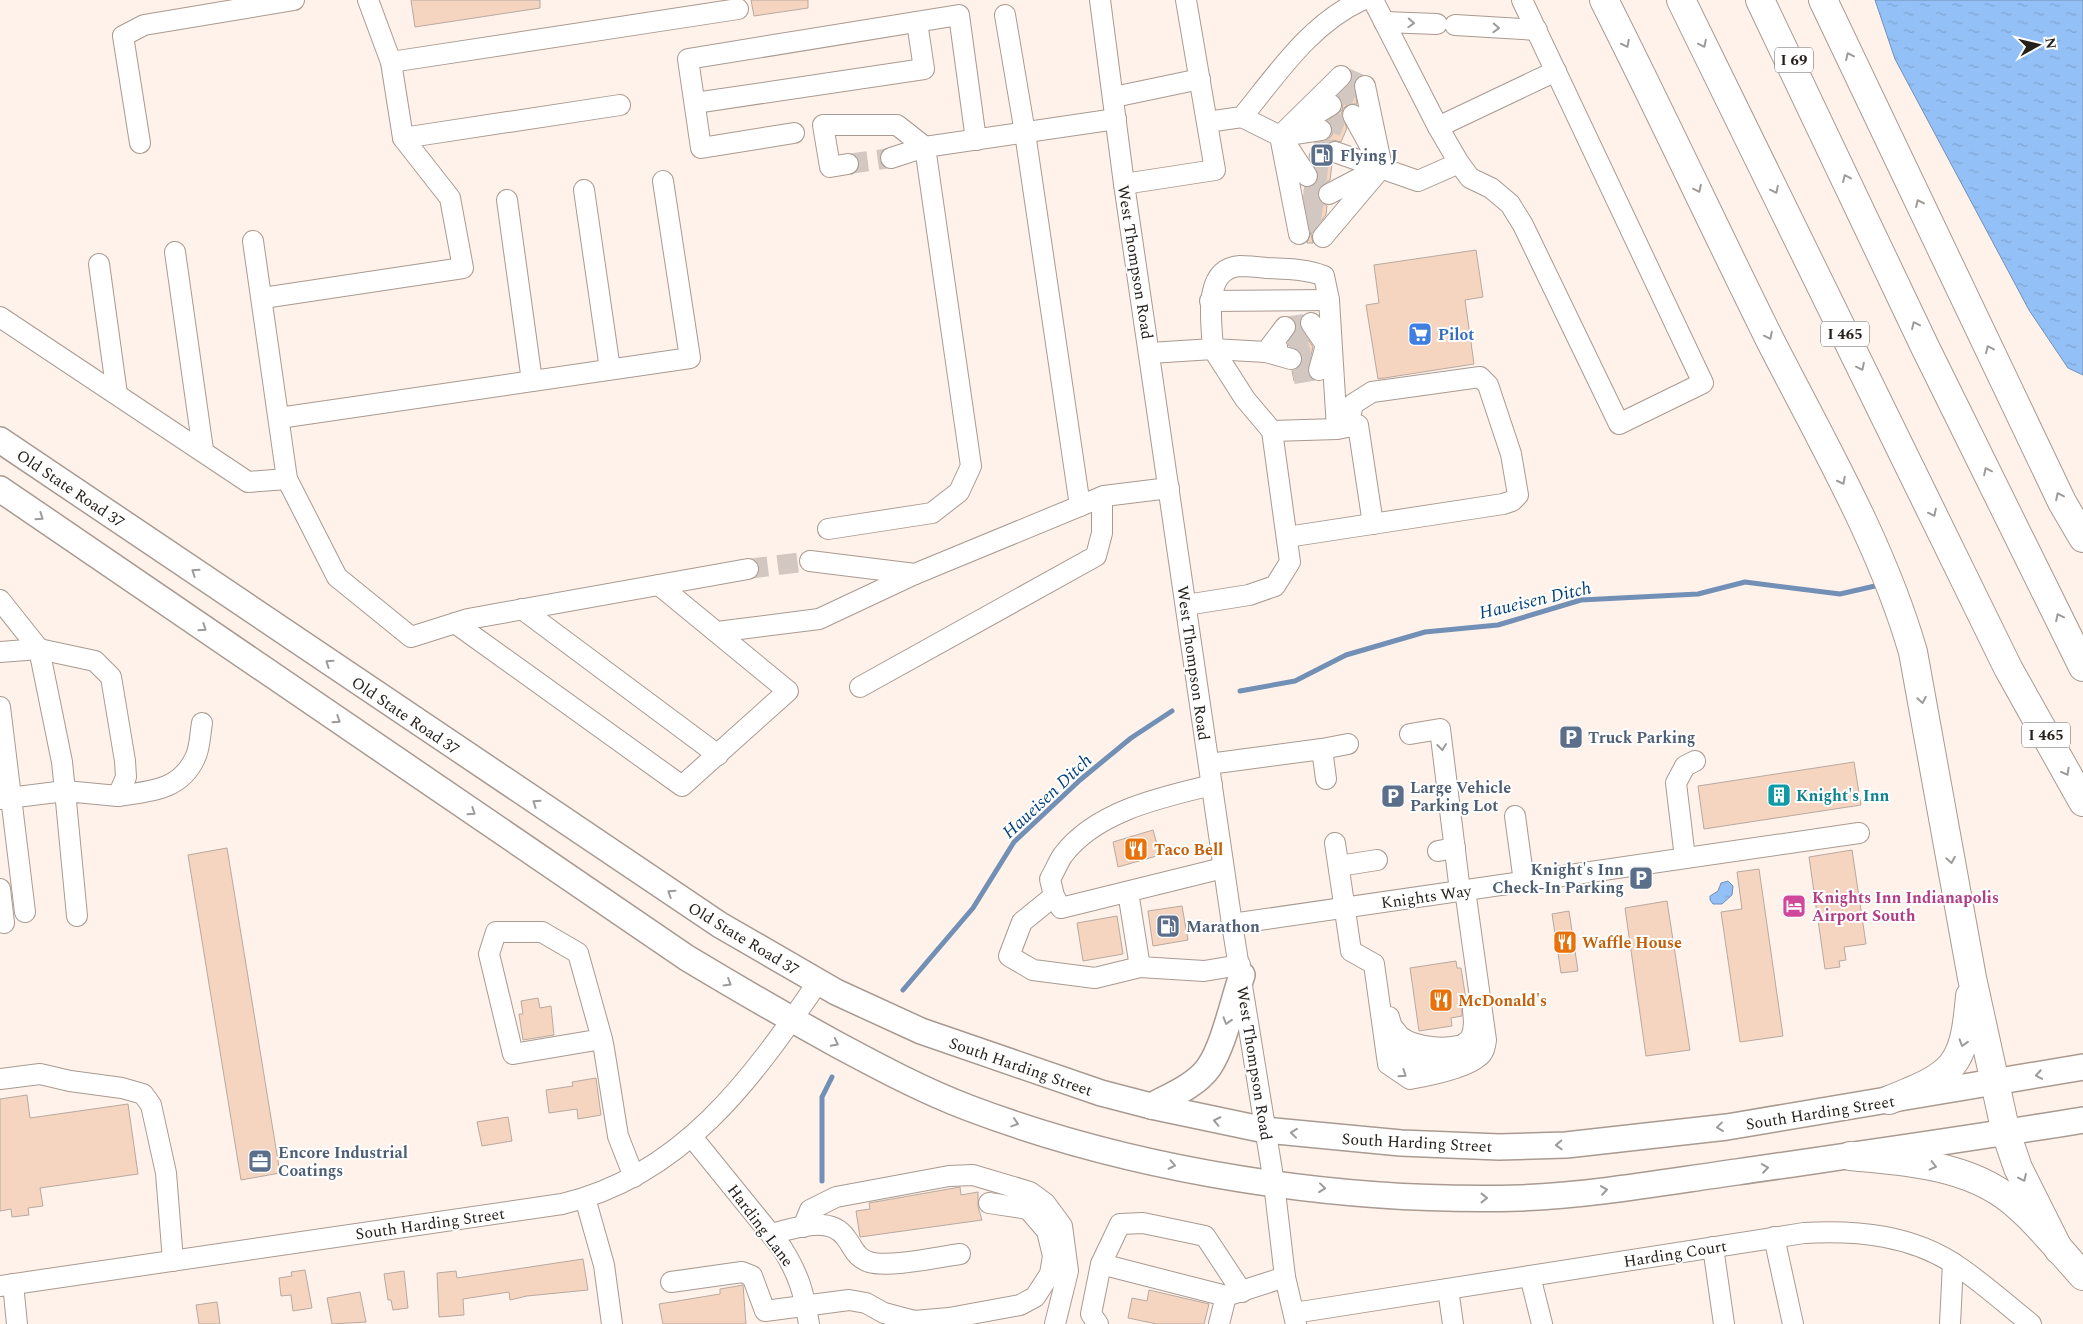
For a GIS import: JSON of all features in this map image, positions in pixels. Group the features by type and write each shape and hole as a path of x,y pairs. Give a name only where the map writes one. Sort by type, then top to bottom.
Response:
{"highway":[{"path":"1604,0 1769,337 1865,526 1902,611 1914,652 1972,978 2006,1133 2018,1168 2059,1250"},
{"name":"I 465","path":"1681,0 2008,668 2083,802"},
{"path":"1760,0 1925,347 2083,667"},
{"name":"I 69","path":"1770,0 1819,121"},
{"path":"1823,0 2058,494 2083,538"},
{"path":"1890,1100 1929,1084 1956,1062 1968,1025 1972,978"},
{"path":"1850,1156 1928,1164 1967,1175 1995,1189 2021,1208 2083,1276"}],"main road":[{"name":"Old State Road 37","path":"0,440 646,877 720,925 818,982"},
{"path":"0,489 687,958 792,1020 902,1080 969,1108 1055,1136 1115,1153 1274,1183 1430,1198 1521,1198 1593,1192 1850,1156 2083,1120"},
{"path":"1151,1106 1187,1086 1209,1068 1220,1044 1240,970"},
{"name":"South Harding Street","path":"818,982 921,1031 1018,1066 1151,1106 1265,1130 1401,1143 1499,1147 1566,1145 1727,1127 2083,1067"}],"street":[{"path":"140,143 123,36 144,25 294,0"},
{"path":"263,298 463,268 450,198 403,138 391,62 368,0"},
{"name":"West Thompson Road","path":"1100,0 1124,184 1150,353 1223,868 1274,1183 1285,1277 1295,1318"},
{"path":"1124,184 1215,170 1186,0"},
{"path":"1242,117 1301,44 1323,23 1362,0"},
{"path":"1373,0 1438,127 1459,163 1470,178 1491,188 1510,204 1523,225 1619,424 1703,383 1522,0"},
{"path":"391,62 738,9"},
{"path":"794,133 701,148 688,59 959,15 976,140"},
{"path":"1005,15 1025,133 1080,506"},
{"path":"694,103 924,69 917,22"},
{"path":"1384,22 1536,30"},
{"path":"1438,127 1556,72"},
{"path":"1114,97 1200,79"},
{"path":"403,138 620,105"},
{"path":"1207,122 1242,117 1316,154"},
{"path":"891,158 925,148 1116,119"},
{"path":"828,528 932,513 959,492 972,466 925,148 897,125 822,125 830,167 848,164"},
{"path":"1280,136 1316,154"},
{"path":"1280,136 1316,154"},
{"path":"1280,136 1316,154"},
{"path":"1280,136 1316,154"},
{"path":"1280,136 1316,154"},
{"path":"1339,161 1382,167 1418,181 1459,163"},
{"path":"1339,161 1382,167"},
{"path":"1339,161 1382,167"},
{"path":"1339,161 1382,167"},
{"path":"1339,161 1382,167"},
{"path":"279,418 690,358 663,181"},
{"path":"584,190 610,369"},
{"path":"508,200 532,380"},
{"path":"253,241 263,298 288,479 337,577 411,637 455,623 522,609 748,568"},
{"path":"175,252 203,450"},
{"path":"98,264 117,394"},
{"path":"1186,605 1249,594 1275,586 1290,562 1272,431 1245,399 1213,349 1210,300 1216,281 1226,271 1238,266 1309,270 1324,276 1329,300 1319,346 1342,428"},
{"path":"1210,300 1329,300"},
{"path":"0,317 203,450 248,482 288,479"},
{"path":"1150,353 1213,349 1266,352 1289,351 1266,352"},
{"path":"1286,537 1512,501 1518,495 1512,454 1488,385 1480,377 1372,392 1353,404 1342,428"},
{"path":"1272,431 1342,428 1358,425 1373,524"},
{"path":"717,632 819,620 915,574 1102,497 1169,488"},
{"path":"860,687 1096,556 1102,533 1102,497"},
{"path":"810,560 915,574"},
{"path":"455,623 682,786 788,691 660,584"},
{"path":"0,600 39,648 62,762 77,916"},
{"path":"522,609 718,755"},
{"path":"0,652 39,648 95,661 111,677 126,761 126,777 118,796"},
{"path":"0,707 5,798 25,912"},
{"path":"5,798 65,791 118,796 153,790 178,782 196,758 202,723"},
{"path":"1374,964 1388,1064 1410,1079 1434,1075 1477,1058 1484,1050 1486,1040 1470,924 1463,891 1446,849 1440,729 1410,734"},
{"path":"1208,764 1348,744"},
{"path":"1322,749 1326,779"},
{"path":"1685,858 1676,782 1686,766 1695,761"},
{"path":"1212,785 1169,795 1125,810 1090,830 1064,854 1050,879 1054,896 1061,908 1223,868"},
{"path":"1515,816 1524,882"},
{"name":"Knights Way","path":"1232,924 1859,833"},
{"path":"1335,843 1351,951 1374,964 1390,1022 1400,1045 1411,1058 1419,1063 1433,1060 1468,1041 1474,1027 1464,956 1470,924"},
{"path":"1339,866 1377,860"},
{"path":"0,889 4,923"},
{"path":"1128,892 1140,967"},
{"path":"1054,896 1022,922 1008,956 1033,970 1096,978 1140,967 1204,971 1240,970"},
{"path":"602,1039 512,1054 489,954 496,932 542,932 578,953 602,1039 618,1136 634,1177"},
{"name":"South Harding Street","path":"6,1285 562,1204 585,1198 634,1177 662,1160 692,1137 724,1106 792,1020 818,982"},
{"path":"0,1079 40,1074 70,1082 122,1088 143,1094 151,1105 166,1173 173,1261"},
{"name":"Harding Lane","path":"692,1137 771,1234 795,1268 808,1315"},
{"path":"803,1227 810,1210 836,1197 949,1176 973,1175 1030,1192 1045,1203 1062,1226 1068,1271 1055,1324"},
{"path":"585,1198 604,1265 612,1324"},
{"path":"671,1282 742,1272 752,1276 765,1311 808,1315 849,1300 866,1303 884,1313 914,1320 1003,1309 1020,1305 1035,1297 1050,1274 1053,1256 1047,1231 1028,1210 989,1203"},
{"path":"1098,1324 1091,1314 1101,1264 1120,1224 1143,1223 1205,1236 1234,1294"},
{"path":"771,1234 817,1224 831,1226 845,1236 857,1256 869,1262 884,1264 960,1254"},
{"name":"Harding Court","path":"1295,1318 1448,1289 1804,1232 1846,1231 1884,1236 1932,1252 1953,1263 2031,1324"},
{"path":"1774,1237 1793,1324"},
{"path":"1713,1247 1724,1324"},
{"path":"1950,1324 1953,1263"},
{"path":"1101,1264 1234,1294 1285,1277"},
{"path":"1530,1276 1542,1324"},
{"path":"6,1285 17,1324"},
{"path":"1448,1289 1453,1324"},
{"path":"1219,1324 1234,1294"}],"water":[{"path":"1875,0 2083,0 2083,375 2068,368 2029,310 1895,59"},
{"path":"1728,881 1733,886 1732,895 1722,904 1713,904 1710,896 1718,891 1721,883"}],"building":[{"path":"411,0 540,0 540,8 415,27"},
{"path":"751,0 808,0 808,8 754,16"},
{"path":"1353,74 1359,76 1354,83 1357,104 1348,104 1343,109 1341,115 1347,128 1341,142 1332,140 1324,148 1326,159 1332,164 1330,180 1319,187 1317,194 1319,200 1327,206 1326,215 1311,234 1313,243 1307,243 1311,232 1304,190 1305,187 1314,186 1319,176 1309,157 1310,153 1315,143 1328,140 1332,135 1333,128 1328,121 1342,110 1343,104 1338,96 1350,84"},
{"name":"Pilot","path":"1476,250 1483,297 1465,300 1474,364 1378,379 1366,305 1379,303 1374,265"},
{"path":"1300,320 1301,329 1313,347 1308,367 1311,378 1294,381 1292,371 1300,367 1303,357 1299,350 1289,346 1288,343 1297,329 1295,321"},
{"name":"Knight's Inn","path":"1854,762 1861,805 1704,829 1698,786"},
{"name":"Taco Bell","path":"1153,830 1160,855 1118,867 1113,842"},
{"path":"227,848 280,1173 241,1180 188,855"},
{"name":"Knight's Inn","path":"1852,850 1866,944 1844,947 1846,960 1839,961 1840,967 1825,969 1809,857"},
{"path":"1759,869 1783,1036 1740,1042 1721,912 1742,909 1737,872"},
{"path":"1667,901 1690,1050 1646,1056 1625,908"},
{"name":"Marathon","path":"1182,906 1188,940 1153,946 1148,911"},
{"name":"Waffle House","path":"1569,911 1578,971 1561,973 1552,914"},
{"path":"1117,916 1123,954 1083,961 1077,923"},
{"name":"McDonald's","path":"1456,961 1457,968 1461,968 1466,1000 1462,1006 1462,1016 1451,1018 1452,1026 1419,1031 1410,968"},
{"path":"538,998 540,1008 551,1006 554,1035 523,1040 519,1014 523,1014 521,1001"},
{"path":"596,1078 601,1115 578,1119 577,1109 549,1113 546,1090 573,1086 572,1082"},
{"path":"27,1095 30,1118 128,1104 138,1174 40,1188 43,1206 28,1208 29,1215 12,1217 11,1209 0,1211 0,1099"},
{"path":"508,1117 512,1141 482,1146 477,1122"},
{"path":"960,1187 961,1195 978,1192 978,1207 982,1220 860,1237 856,1211 870,1209 869,1203"},
{"path":"583,1259 588,1290 527,1296 510,1300 509,1292 463,1299 464,1315 439,1317 437,1273 456,1271 457,1278"},
{"path":"305,1270 312,1308 293,1311 291,1295 281,1296 279,1278 292,1276 291,1272"},
{"path":"404,1271 408,1308 393,1310 391,1300 388,1300 384,1274"},
{"path":"743,1285 746,1324 663,1324 659,1304 720,1294 720,1289"},
{"path":"1149,1290 1209,1304 1204,1324 1157,1324 1128,1318 1132,1298 1147,1301"},
{"path":"360,1292 366,1322 332,1324 327,1298"},
{"path":"217,1302 220,1324 199,1324 196,1305"}],"waterway":[{"name":"Haueisen Ditch","path":"1240,691 1295,681 1346,655 1425,632 1498,625 1581,600 1698,594 1745,582 1840,594 1875,586"},
{"name":"Haueisen Ditch","path":"903,990 973,908 1014,842 1080,780 1131,738 1172,711"},
{"name":"Haueisen Ditch","path":"822,1181 822,1097 832,1077"}],"tunnel":[{"path":"1341,76 1365,86"},
{"path":"1336,90 1359,100"},
{"path":"1325,119 1347,128"},
{"path":"1314,145 1335,152"},
{"path":"848,164 891,158"},
{"path":"1309,160 1332,165"},
{"path":"1307,176 1330,179"},
{"path":"1304,190 1329,194"},
{"path":"1303,205 1327,209"},
{"path":"1301,221 1325,223"},
{"path":"1285,327 1311,323"},
{"path":"1288,342 1313,338"},
{"path":"1291,359 1316,356"},
{"path":"1293,374 1319,370"},
{"path":"748,569 810,561"}],"place":[{"name":"Flying J","path":"1322,155"},
{"name":"Pilot","path":"1420,334"},
{"name":"Truck Parking","path":"1571,737"},
{"name":"Knight's Inn","path":"1779,795"},
{"name":"Large Vehicle Parking Lot","path":"1393,796"},
{"name":"Taco Bell","path":"1136,849"},
{"name":"Knight's Inn Check-In Parking","path":"1641,878"},
{"name":"Knights Inn Indianapolis Airport South","path":"1794,906"},
{"name":"Marathon","path":"1168,926"},
{"name":"Waffle House","path":"1565,942"},
{"name":"McDonald's","path":"1441,1000"},
{"name":"Encore Industrial Coatings","path":"260,1161"}]}
